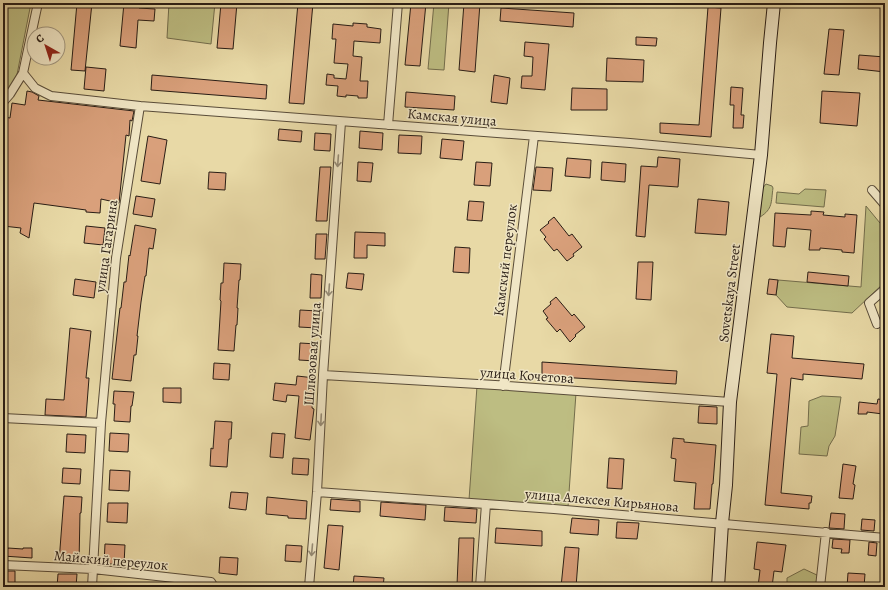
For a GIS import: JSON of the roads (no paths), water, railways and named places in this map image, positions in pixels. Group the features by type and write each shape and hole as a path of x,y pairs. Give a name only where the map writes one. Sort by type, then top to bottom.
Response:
{"main road":[{"name":"Sovetskaya Street","path":"718,587 726,485 730,402 761,155 774,3"}],"street":[{"path":"3,102 10,94 23,73 38,3"},
{"path":"388,125 398,3"},
{"path":"23,73 35,88 51,96 140,106"},
{"name":"Камская улица","path":"140,106 630,143 761,155"},
{"name":"улица Гагарина","path":"92,587 101,423 116,258 140,106"},
{"name":"Шлюзовая улица","path":"309,587 317,492 323,375 341,122"},
{"name":"Камский переулок","path":"503,386 534,136"},
{"path":"872,190 885,205"},
{"path":"877,324 869,303 885,289"},
{"name":"улица Кочетова","path":"323,375 730,402"},
{"path":"3,418 101,423"},
{"name":"улица Алексея Кирьянова","path":"317,492 554,509 885,538"},
{"path":"480,587 486,504"},
{"path":"820,587 826,532"},
{"name":"Майский переулок","path":"3,565 93,569 211,582 214,587"}]}
